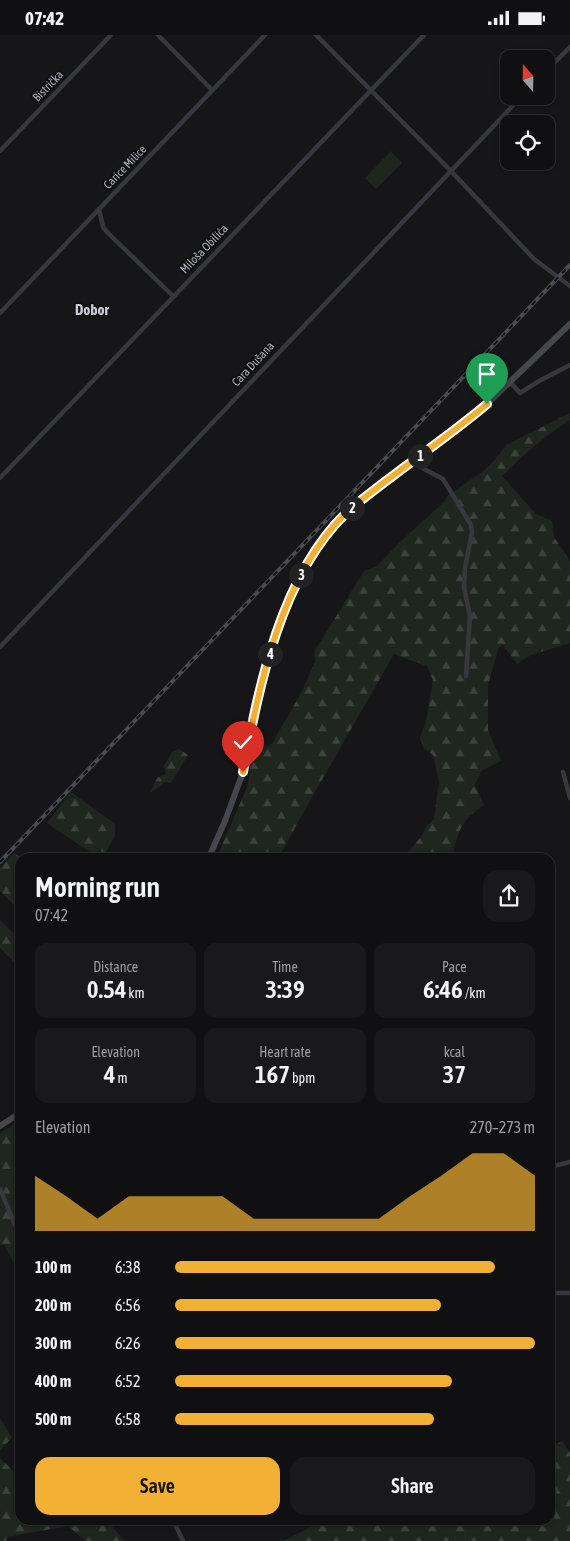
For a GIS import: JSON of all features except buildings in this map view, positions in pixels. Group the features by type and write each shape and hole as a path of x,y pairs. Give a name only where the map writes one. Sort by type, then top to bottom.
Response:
{"main road":[{"path":"210,853 225,821 243,772 260,686 275,639 300,575 315,549 347,513 487,404 570,324"},
{"path":"0,1125 15,1116"}],"street":[{"name":"Bistrička","path":"0,151 111,35"},
{"path":"158,35 212,90"},
{"name":"Carice Milice","path":"0,313 265,35"},
{"path":"316,35 450,170 534,259 569,285"},
{"name":"Miloša Obilića","path":"0,478 424,35"},
{"path":"555,62 570,47"},
{"name":"Cara Dušana","path":"0,647 513,105"},
{"path":"99,209 103,227 108,233 173,296"},
{"path":"510,382 520,393 570,365"},
{"path":"412,462 443,479 471,525 472,532 465,568 464,587 470,616 466,677"},
{"path":"563,772 570,798"},
{"path":"555,1166 570,1162"},
{"path":"0,1189 15,1225"},
{"path":"555,1293 570,1293"},
{"path":"175,1525 183,1541"}],"green space":[{"path":"391,151 402,163 376,189 365,178"},
{"path":"570,413 570,420 534,446 502,476 536,514 552,521 554,537 570,561 570,643 531,655 517,664 503,645 499,647 488,685 488,730 501,761 481,771 475,785 484,805 465,821 453,853 407,853 434,819 439,782 433,755 424,749 420,737 426,721 433,680 427,666 394,654 281,853 219,853 248,785 254,740 270,747 301,693 315,662 314,652 364,571 377,566 445,501 447,496 482,472 495,460 506,445"},
{"path":"179,749 188,755 171,783 165,782 150,793 157,778 166,774 164,766 172,752"},
{"path":"71,792 115,824 115,836 105,853 91,853 47,823"},
{"path":"15,854 15,906 0,891 0,868"},
{"path":"0,920 15,935 15,963 0,948"},
{"path":"15,1124 15,1265 4,1244 0,1246 0,1133"},
{"path":"0,1418 12,1438 0,1450"},
{"path":"562,1441 570,1453 570,1541 283,1541 309,1528 310,1525 555,1525 555,1445"},
{"path":"0,1458 15,1473 15,1525 111,1525 125,1541 85,1541 68,1526 7,1537 6,1541 0,1541"}],"railway":[{"path":"0,862 570,265"}],"district":[{"name":"Dobor","path":"92,309"}],"route":[{"path":"243,772 260,686 266,666 300,575 315,549 347,513 375,489 456,430 487,404"}]}
